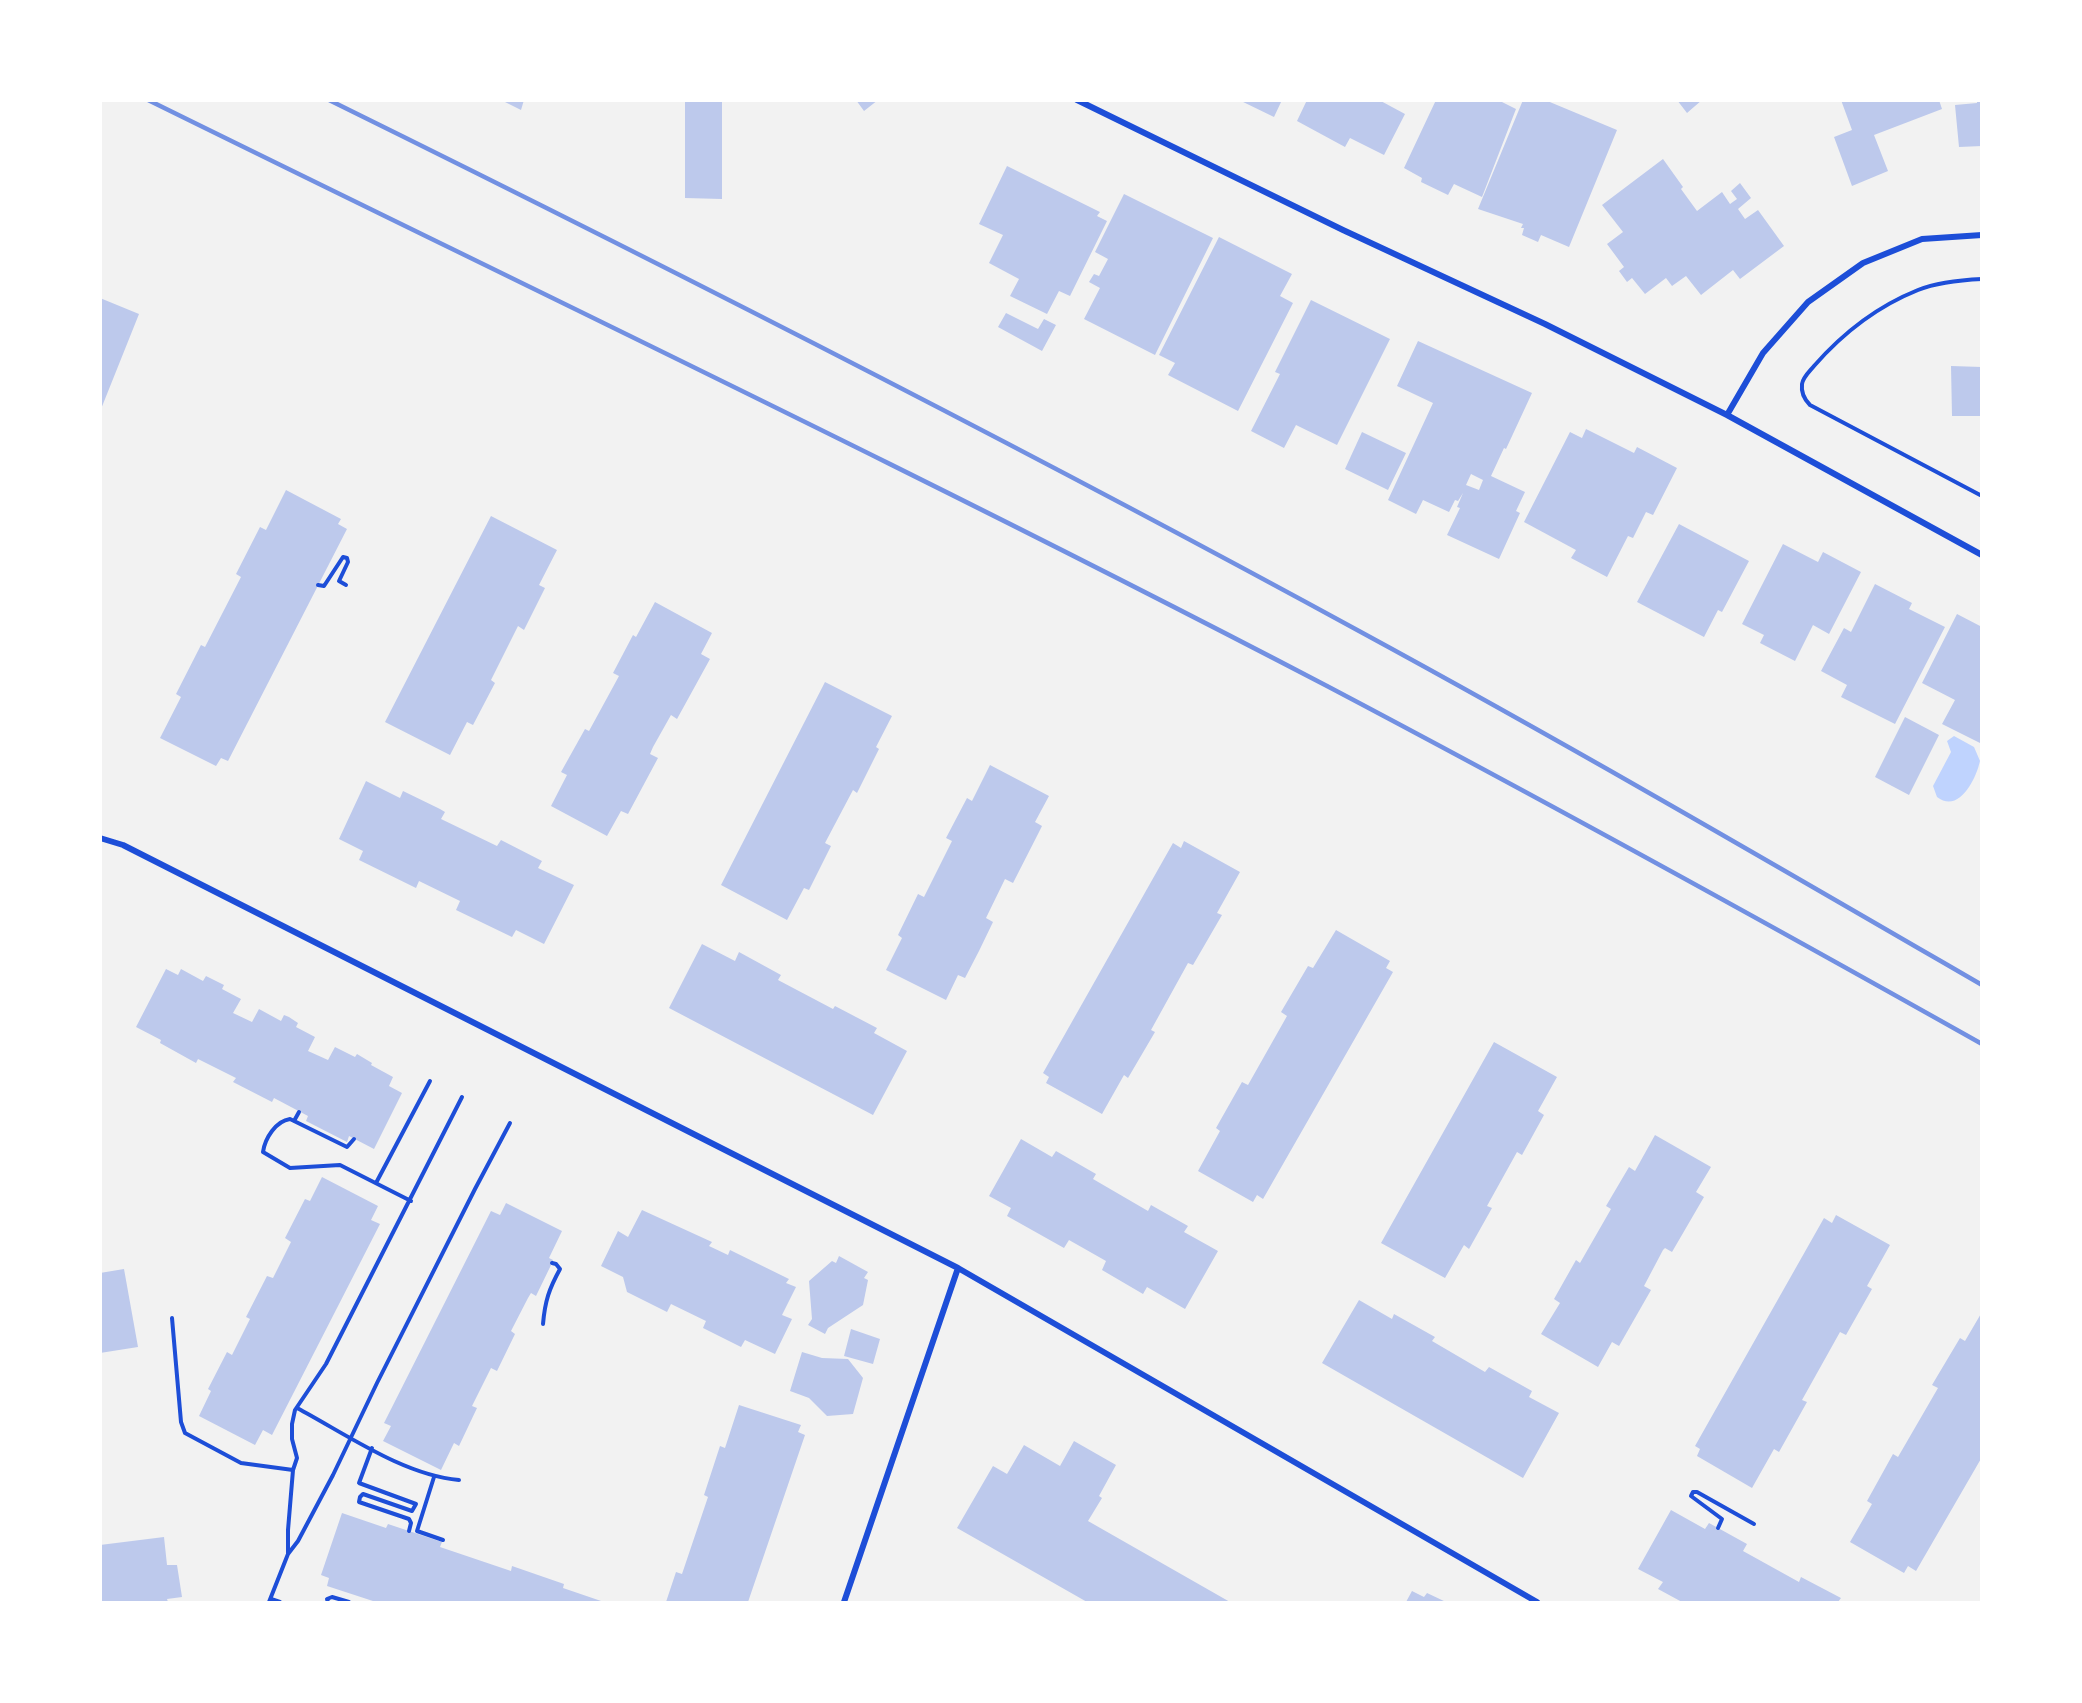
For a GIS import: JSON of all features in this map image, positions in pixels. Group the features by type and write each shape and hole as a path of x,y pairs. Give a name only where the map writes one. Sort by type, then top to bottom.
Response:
{"street":[{"path":"1077,100 1311,215 1545,324 1727,415 1982,555"},
{"path":"1727,415 1763,353 1808,302 1863,263 1922,239 1982,235"},
{"path":"100,838 123,845 958,1268 1537,1602"},
{"path":"844,1602 958,1268"}],"path":[{"path":"1982,279 1955,281 1918,290 1884,307 1829,349 1804,379 1802,385 1805,400 1810,405 1982,496"},
{"path":"318,585 324,586 343,557 347,558 348,562 339,581 346,585"},
{"path":"376,1183 430,1081"},
{"path":"288,1554 293,1470 297,1458 291,1439 297,1407 326,1364 462,1097"},
{"path":"294,1121 299,1112"},
{"path":"354,1139 347,1147 290,1119 281,1120 264,1146 263,1152 290,1168 340,1166 411,1201"},
{"path":"280,1602 270,1601 288,1554 298,1541 510,1123"},
{"path":"543,1324 545,1300 560,1269 552,1263"},
{"path":"172,1318 181,1422 185,1433 241,1463 293,1470"},
{"path":"297,1407 415,1471 434,1477 459,1480"},
{"path":"372,1448 359,1483 416,1504 412,1511 363,1494 359,1502 409,1519 411,1523 409,1531"},
{"path":"434,1477 417,1531 443,1540"},
{"path":"1718,1528 1722,1519 1690,1496 1693,1492 1697,1492 1754,1524"},
{"path":"328,1602 327,1599 332,1597 349,1602"}],"water":[{"path":"1954,736 1974,747 1980,761 1975,777 1965,792 1959,798 1945,801 1937,797 1933,786 1951,752 1947,741"}],"building":[{"path":"501,100 524,100 521,110"},
{"path":"685,100 722,100 722,199 685,198"},
{"path":"856,100 878,100 864,111"},
{"path":"1239,100 1282,100 1274,117"},
{"path":"1307,100 1379,100 1405,114 1384,155 1350,138 1345,147 1297,121"},
{"path":"1436,100 1498,100 1516,109 1482,197 1454,184 1448,195 1421,182 1422,178 1404,168"},
{"path":"1523,100 1545,100 1617,130 1569,247 1541,235 1538,242 1522,235 1523,224 1478,209"},
{"path":"1677,100 1702,100 1687,113"},
{"path":"1841,100 1939,100 1942,109 1874,135 1888,171 1852,186 1834,137 1852,130"},
{"path":"1977,100 1982,100 1982,146 1959,147 1955,105 1977,103"},
{"path":"1663,159 1697,211 1722,192 1730,204 1737,199 1731,191 1740,183 1751,198 1738,209 1745,219 1758,210 1784,246 1740,279 1733,270 1701,295 1686,276 1672,286 1666,278 1645,294 1632,278 1627,282 1619,271 1624,267 1607,244 1623,232 1602,205"},
{"path":"1007,166 1100,212 1097,216 1107,221 1070,296 1059,291 1047,314 1010,296 1019,279 989,263 1003,235 979,224"},
{"path":"1124,194 1213,238 1155,355 1084,319 1100,288 1089,282 1094,274 1099,276 1108,259 1095,252"},
{"path":"1219,237 1292,274 1280,296 1293,303 1238,411 1168,375 1175,363 1159,355"},
{"path":"100,298 139,314 101,409 100,409"},
{"path":"1311,300 1390,339 1337,445 1296,425 1284,448 1251,431 1280,374 1275,372"},
{"path":"1006,313 1038,329 1044,319 1056,325 1042,351 998,327"},
{"path":"1418,341 1532,393 1491,476 1525,492 1516,511 1520,513 1499,559 1447,535 1460,508 1457,507 1463,493 1458,501 1455,500 1449,512 1423,500 1416,514 1388,500 1433,403 1397,386","holes":["1471,474 1483,480 1479,490 1466,485"]},
{"path":"1951,366 1982,367 1982,416 1952,416"},
{"path":"1586,429 1634,453 1637,447 1677,468 1653,515 1646,512 1633,538 1628,536 1607,577 1571,558 1576,550 1524,522 1570,432 1582,438"},
{"path":"1362,432 1406,453 1388,490 1345,469"},
{"path":"286,490 341,519 338,524 347,529 228,761 221,758 216,766 160,738 181,697 176,694 201,645 205,647 241,577 236,574 260,527 266,530"},
{"path":"491,516 557,550 539,585 545,588 524,630 518,626 491,680 495,683 473,725 467,722 450,755 385,722"},
{"path":"1679,524 1749,561 1722,612 1718,610 1704,637 1637,602"},
{"path":"1783,544 1818,562 1823,552 1861,572 1829,634 1813,625 1795,661 1760,643 1764,635 1742,624"},
{"path":"1875,584 1912,603 1909,609 1945,627 1895,724 1841,697 1847,685 1821,671 1844,628 1851,632"},
{"path":"655,602 712,633 701,654 710,659 677,719 671,715 653,747 650,754 658,758 628,814 621,811 607,836 551,806 567,775 561,772 585,729 589,731 619,676 613,673 633,635 636,637"},
{"path":"1957,614 1982,627 1982,744 1942,724 1955,700 1922,683"},
{"path":"825,682 892,716 876,747 879,749 857,793 853,790 825,843 831,846 809,890 804,888 787,920 721,885"},
{"path":"1905,717 1939,735 1909,795 1875,777"},
{"path":"990,765 1049,796 1035,822 1042,826 1013,883 1005,879 986,918 993,922 979,951 965,978 958,975 946,1000 886,970 902,938 898,935 918,894 924,897 952,841 946,838 967,798 972,801"},
{"path":"366,781 400,798 403,791 440,809 445,812 441,819 497,846 501,840 542,861 538,868 574,885 544,944 516,930 512,937 456,910 460,901 419,881 416,888 359,860 363,851 339,839"},
{"path":"1184,841 1240,872 1217,913 1222,915 1193,965 1188,963 1151,1030 1155,1032 1128,1078 1124,1075 1102,1114 1046,1083 1049,1077 1043,1073 1173,843 1181,848"},
{"path":"1336,930 1390,961 1386,968 1393,972 1263,1199 1257,1195 1253,1202 1198,1171 1220,1131 1216,1128 1242,1082 1248,1085 1287,1016 1281,1012 1308,966 1313,968"},
{"path":"702,944 735,961 739,952 781,975 778,980 833,1009 835,1006 877,1028 874,1033 907,1051 873,1115 669,1008"},
{"path":"166,969 178,975 181,969 203,981 206,976 224,985 222,989 241,999 233,1013 252,1022 259,1009 281,1021 284,1015 289,1017 298,1023 296,1027 315,1037 308,1051 328,1060 335,1047 355,1057 357,1054 393,1077 389,1086 402,1093 374,1149 349,1136 347,1142 306,1121 308,1116 274,1098 272,1102 233,1082 236,1078 198,1059 196,1063 136,1027"},
{"path":"1494,1042 1557,1077 1538,1111 1544,1115 1522,1155 1517,1152 1487,1206 1492,1208 1469,1249 1464,1245 1445,1278 1381,1243"},
{"path":"1655,1135 1711,1167 1696,1192 1704,1197 1672,1252 1665,1248 1663,1250 1644,1286 1651,1290 1619,1346 1612,1342 1598,1367 1541,1334 1560,1303 1554,1299 1576,1260 1580,1263 1611,1209 1606,1206 1629,1167 1635,1171"},
{"path":"1021,1139 1052,1157 1056,1151 1096,1174 1093,1179 1148,1211 1151,1205 1188,1226 1184,1232 1218,1251 1185,1309 1147,1287 1143,1294 1102,1270 1106,1261 1069,1240 1064,1248 1007,1216 1011,1208 989,1196"},
{"path":"322,1177 378,1206 371,1220 380,1224 272,1435 263,1430 255,1445 199,1416 211,1391 208,1389 227,1352 232,1355 250,1319 246,1317 267,1276 273,1278 291,1242 285,1238 305,1199 310,1201"},
{"path":"506,1203 562,1231 549,1258 553,1260 552,1263 536,1296 531,1293 528,1298 511,1331 515,1334 497,1371 491,1368 472,1406 477,1408 459,1446 454,1443 441,1470 383,1441 391,1426 384,1423 491,1211 500,1215"},
{"path":"642,1210 712,1242 709,1246 728,1255 730,1250 789,1279 786,1283 796,1287 782,1315 792,1319 775,1354 745,1340 741,1347 703,1328 706,1321 671,1304 667,1312 627,1292 623,1277 601,1266 618,1231 628,1237"},
{"path":"1836,1215 1890,1245 1867,1286 1872,1289 1846,1335 1840,1332 1802,1400 1807,1402 1779,1452 1774,1449 1752,1488 1697,1456 1700,1449 1695,1446 1824,1218 1832,1223"},
{"path":"839,1256 868,1272 864,1278 868,1280 863,1305 828,1328 825,1334 808,1325 812,1319 809,1281 832,1261 836,1263"},
{"path":"124,1269 138,1347 100,1353 100,1273"},
{"path":"1359,1300 1392,1319 1394,1314 1435,1337 1432,1341 1485,1372 1489,1367 1532,1391 1529,1397 1559,1413 1523,1478 1322,1363"},
{"path":"1982,1312 1982,1457 1916,1571 1908,1566 1904,1573 1850,1542 1872,1504 1867,1501 1893,1454 1898,1457 1938,1388 1932,1385 1960,1338 1965,1341"},
{"path":"851,1329 880,1339 873,1364 844,1356"},
{"path":"802,1352 822,1358 848,1359 863,1378 853,1414 827,1416 809,1398 790,1391"},
{"path":"739,1405 801,1425 798,1432 805,1435 748,1602 666,1602 676,1572 682,1574 708,1497 704,1495 720,1446 725,1448"},
{"path":"1074,1441 1116,1465 1099,1496 1102,1498 1088,1521 1230,1602 1087,1602 957,1528 993,1466 1007,1474 1024,1445 1060,1466"},
{"path":"1671,1510 1705,1529 1709,1523 1747,1544 1743,1551 1799,1582 1801,1577 1841,1598 1838,1602 1682,1602 1658,1589 1663,1582 1638,1569"},
{"path":"342,1513 386,1528 388,1524 442,1542 440,1547 511,1571 512,1566 564,1584 563,1588 604,1602 376,1602 327,1586 329,1578 321,1575"},
{"path":"164,1537 167,1565 177,1565 182,1597 167,1599 168,1602 100,1602 100,1545"},
{"path":"1412,1591 1424,1597 1427,1593 1446,1602 1406,1602"}],"railway":[{"path":"148,100 1181,610 1574,818 1982,1044"},
{"path":"329,100 847,360 1232,562 1594,761 1982,985"}]}
